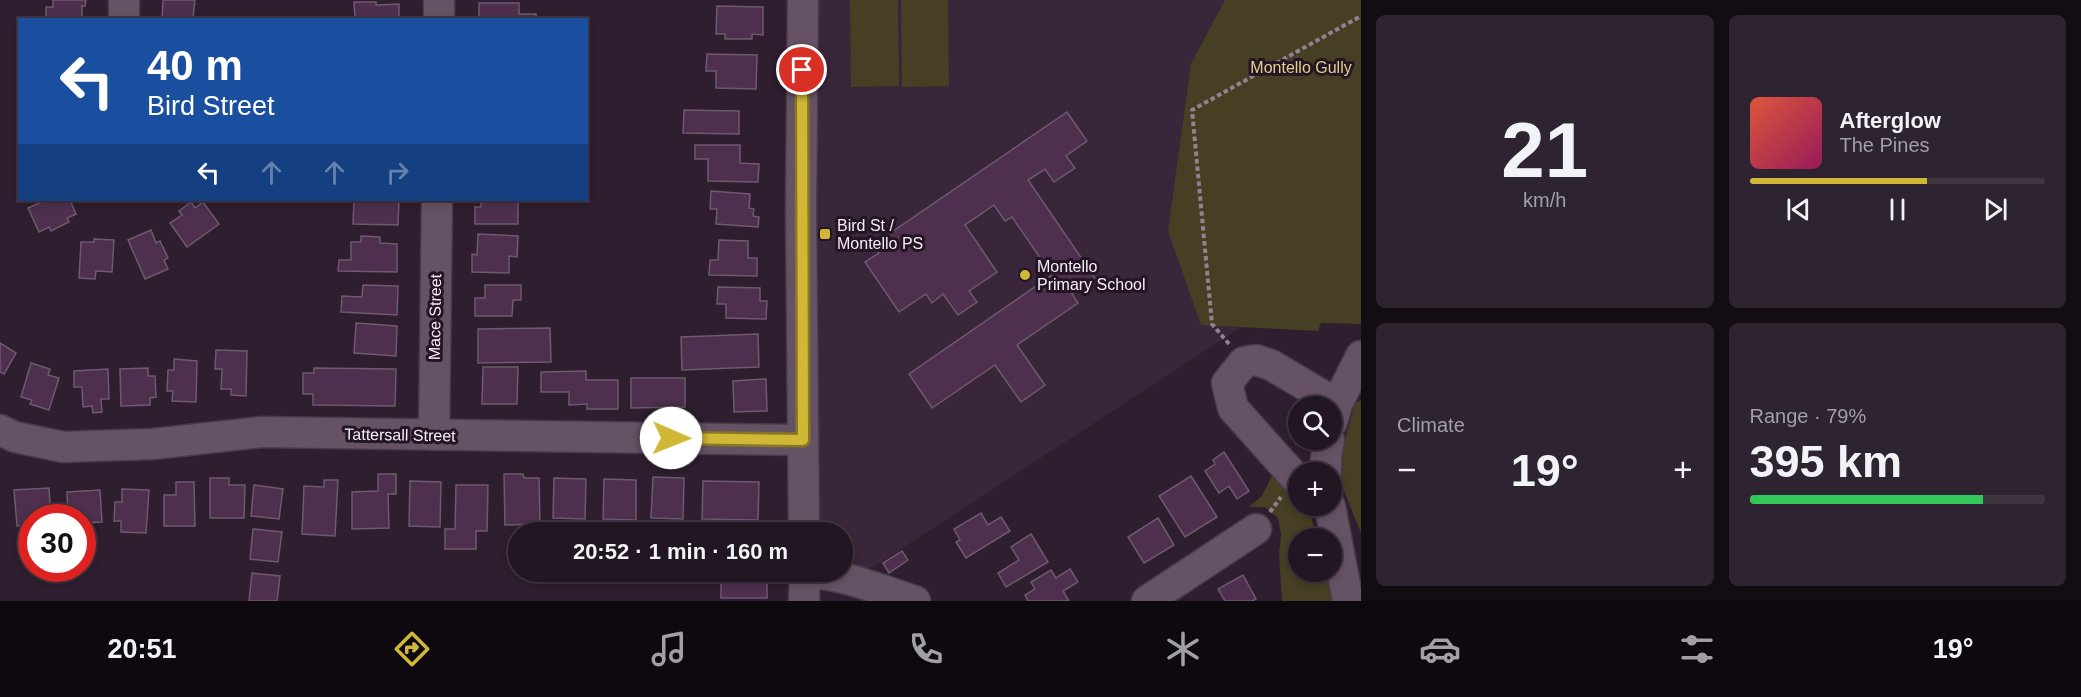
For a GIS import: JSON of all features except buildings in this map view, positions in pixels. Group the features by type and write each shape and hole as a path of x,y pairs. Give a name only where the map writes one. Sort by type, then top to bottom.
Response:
{"street":[{"path":"123,18 124,0"},
{"path":"439,0 439,18"},
{"path":"803,0 801,220 804,522"},
{"name":"Mace Street","path":"434,435 437,201"},
{"path":"1288,471 1233,408 1227,383 1244,362 1256,360 1271,365 1311,396"},
{"path":"1342,399 1360,360"},
{"name":"Tattersall Street","path":"0,430 15,437 63,447 153,444 261,432 803,440"},
{"path":"1332,516 1348,601"},
{"path":"1147,601 1256,529"},
{"path":"853,581 915,601"}],"path":[{"path":"1244,362 1212,324 1192,110 1361,16"},
{"path":"1256,529 1288,490"}],"shaded area":[{"name":"Montello Primary School","path":"803,0 1238,0 1249,322 872,568 853,569 853,522 804,522"}],"green space":[{"path":"850,0 898,0 899,86 851,87"},
{"path":"901,0 948,0 949,86 902,87"},
{"name":"Montello Gully","path":"1225,0 1361,0 1361,324 1321,323 1318,331 1201,325 1168,231 1191,64"},
{"path":"1361,400 1361,533 1342,486 1341,454 1355,403"},
{"path":"1275,469 1288,482 1288,516 1311,516 1314,528 1288,528 1288,582 1330,582 1335,601 1282,601 1279,553 1281,535 1278,518 1265,507 1249,507 1262,496"}],"place":[{"name":"Bird St / Montello PS","path":"825,234"},
{"name":"Montello Primary School","path":"1025,275"}],"route":[{"path":"671,438 803,440 802,70"}]}
